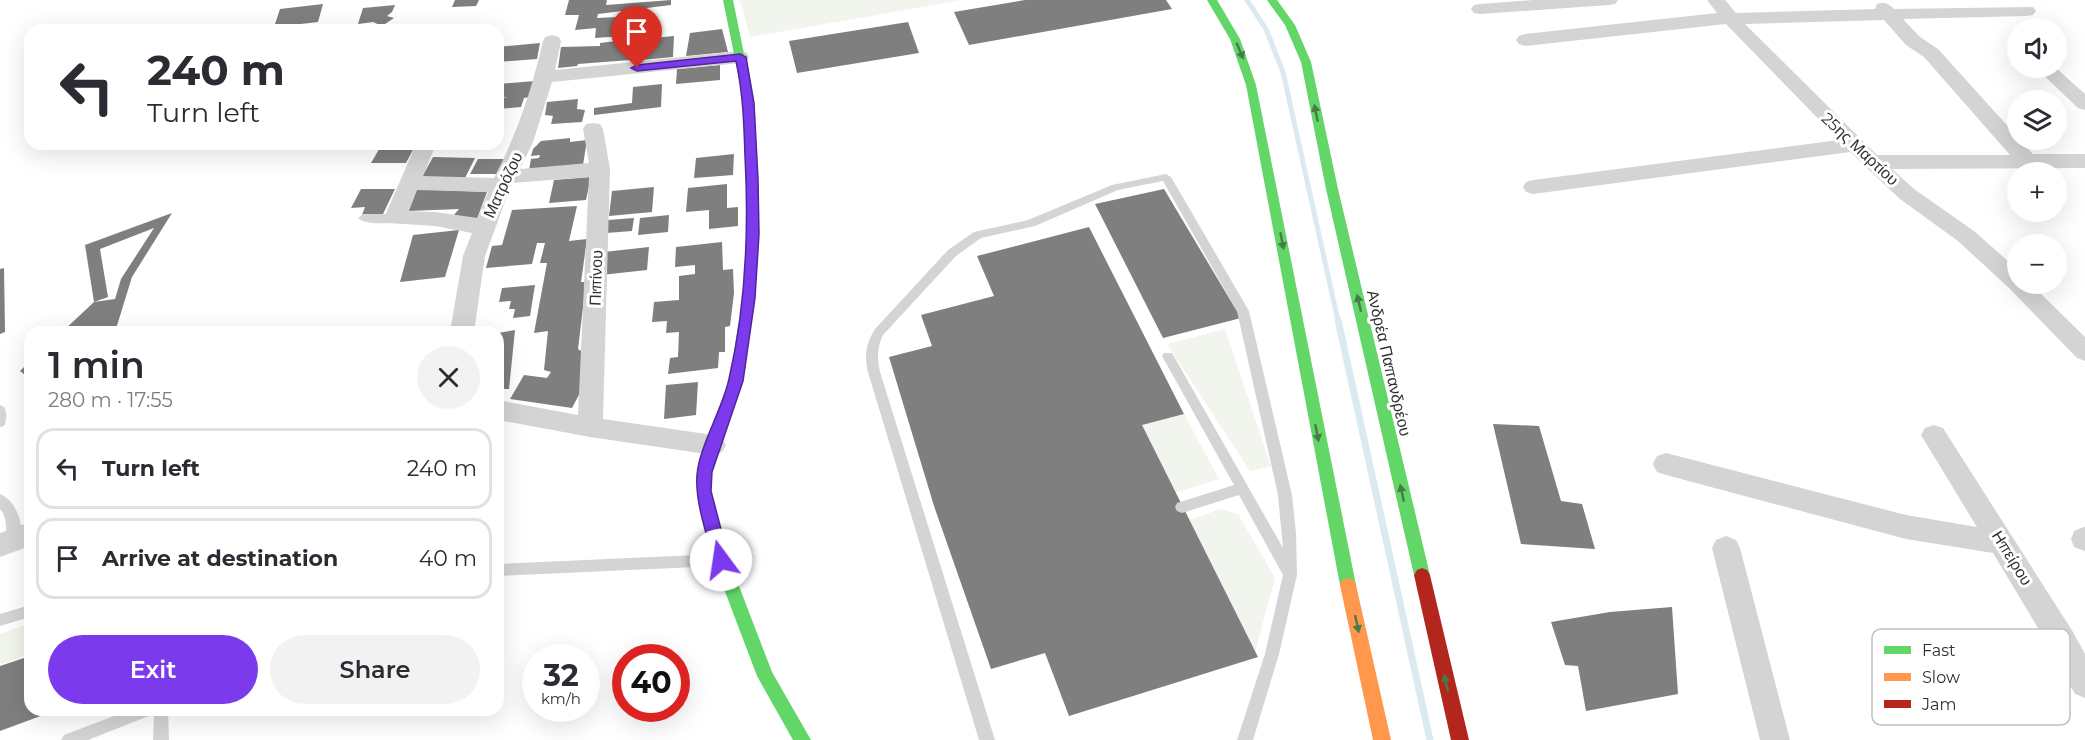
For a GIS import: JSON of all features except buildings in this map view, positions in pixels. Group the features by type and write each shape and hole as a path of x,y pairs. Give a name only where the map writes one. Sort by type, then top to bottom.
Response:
{"main road":[{"path":"728,0 749,103 753,234 751,277 744,339 736,381 704,472 704,491 721,560 765,676 802,740"},
{"path":"1212,0 1235,39 1251,85 1323,465 1382,740"},
{"name":"Ανδρέα Παπανδρέου","path":"1272,0 1290,25 1306,62 1332,189 1460,740"}],"street":[{"path":"1480,9 1609,0"},
{"name":"25ης Μαρτίου","path":"1716,0 1730,18 1872,162 1908,194 1966,236 2007,273"},
{"path":"1876,0 1913,41 1931,53 2027,161"},
{"path":"1525,40 1664,23 1730,18 2027,11"},
{"name":"Ματρόζου","path":"463,326 474,256 503,181 524,141 544,77 552,41"},
{"path":"544,77 740,57"},
{"path":"2056,78 2085,104"},
{"name":"Πιπίνου","path":"590,427 600,169 593,129"},
{"path":"1533,187 1854,145"},
{"path":"423,150 395,218 435,219 484,227"},
{"path":"1872,162 2085,161"},
{"path":"409,183 503,181 600,169"},
{"name":"25ης Μαρτίου","path":"2029,294 2085,352"},
{"path":"504,411 590,427 713,445"},
{"name":"Ηπείρου","path":"1934,435 2056,629"},
{"path":"1666,464 1906,527 2002,542"},
{"path":"1726,548 1775,740"},
{"name":"Ηπείρου","path":"2070,654 2083,679"}],"lane":[{"path":"987,740 870,354 879,332 952,253 978,235 1031,223 1105,191 1166,177 1243,311 1285,495 1290,575 1272,654 1245,740"},
{"path":"363,218 395,218"},
{"path":"1168,356 1290,575"},
{"path":"0,410 0,422"},
{"path":"1182,507 1242,488"},
{"path":"0,500 12,513 15,540"},
{"path":"504,570 721,560"},
{"path":"0,620 24,613"},
{"path":"69,740 132,716"},
{"path":"161,716 161,740"}],"shaded area":[{"path":"740,0 962,0 750,37"},
{"path":"1225,329 1271,466 1250,471 1167,344"},
{"path":"1184,414 1219,479 1175,493 1142,425"},
{"path":"1221,509 1238,514 1275,578 1255,652 1189,520"},
{"path":"24,626 24,656 0,665 0,634"}],"waterway":[{"path":"1247,0 1266,29 1283,72 1338,321"},
{"path":"1338,320 1430,740"}],"traffic: fast":[{"path":"728,0 749,103 753,234 749,298 736,381 704,472 704,491 721,560 765,676 802,740"},
{"path":"1212,0 1235,39 1251,85 1348,585"},
{"path":"1272,0 1290,25 1306,62 1332,189 1422,575"}],"traffic: slow":[{"path":"1348,585 1382,740"}],"traffic: jam":[{"path":"1422,575 1460,740"}],"route":[{"path":"637,68 740,57 745,77 749,103 753,234 749,298 736,381 704,472 704,491 721,560"}]}
